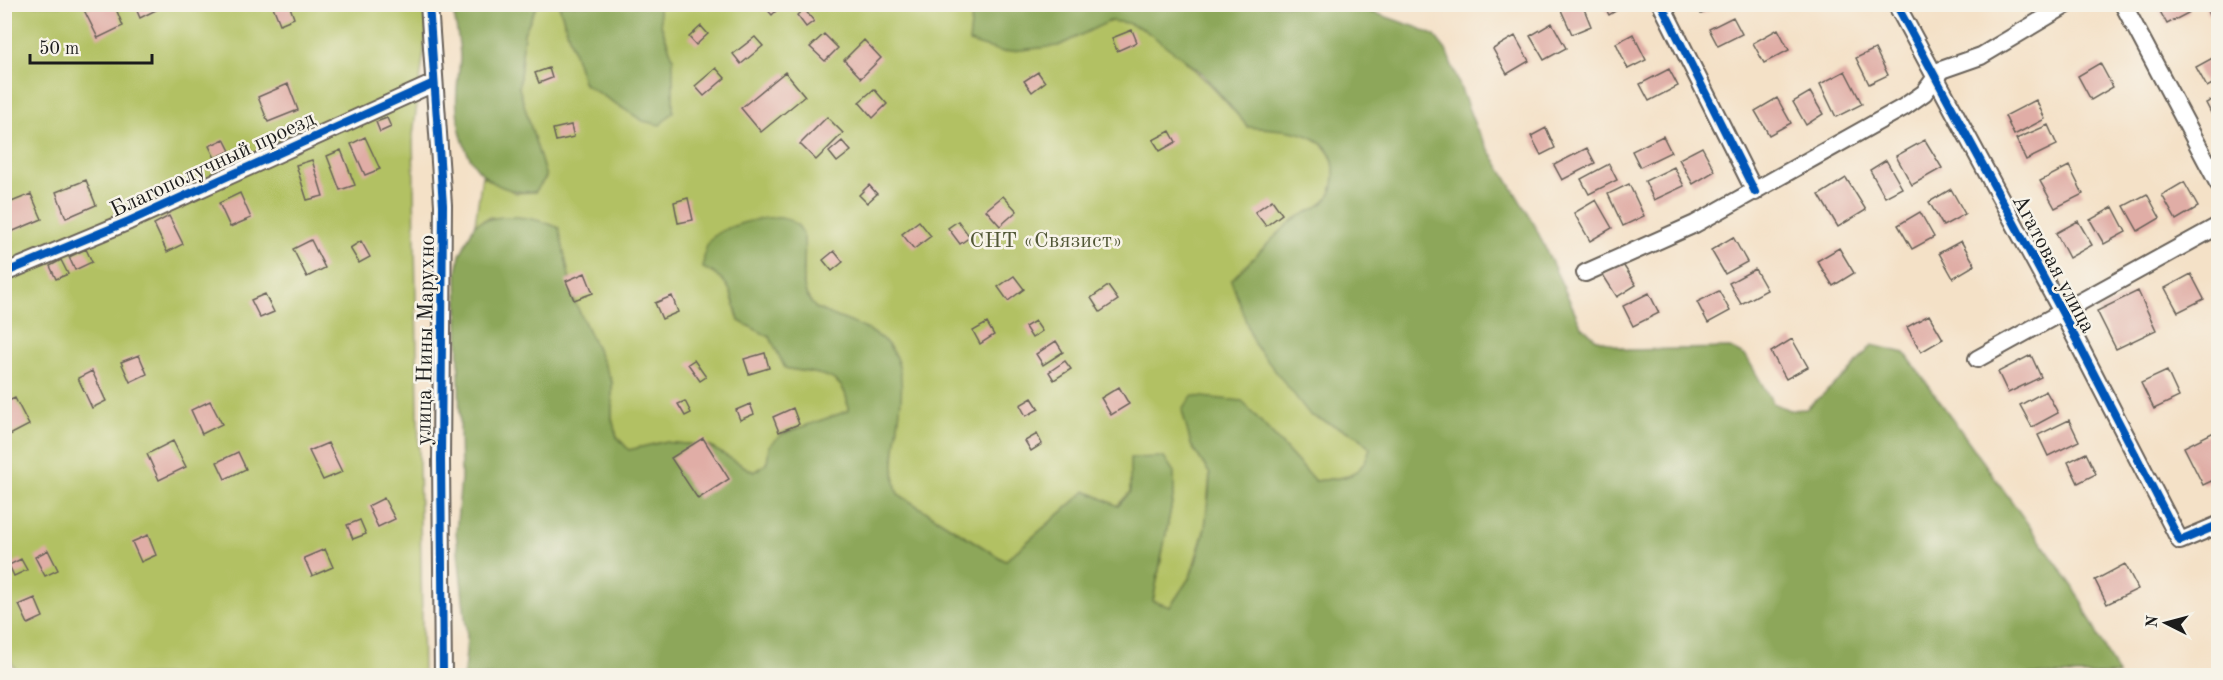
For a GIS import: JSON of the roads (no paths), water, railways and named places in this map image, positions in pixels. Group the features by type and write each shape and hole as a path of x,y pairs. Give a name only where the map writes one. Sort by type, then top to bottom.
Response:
{"street":[{"name":"улица Нины Марухно","path":"429,4 443,204 441,460 443,675"},
{"path":"1661,4 1755,192"},
{"name":"Агатовая улица","path":"1896,4 2062,312 2180,541 2218,525"},
{"path":"1585,273 1695,224 1755,192 1904,107 1924,93 1941,70 1981,56 2068,4"},
{"path":"2123,4 2218,183"},
{"name":"Благополучный проезд","path":"4,273 129,221 434,83"},
{"path":"1977,359 2218,226"}],"park label":[{"name":"СНТ «Связист»","path":"1046,239"}]}
